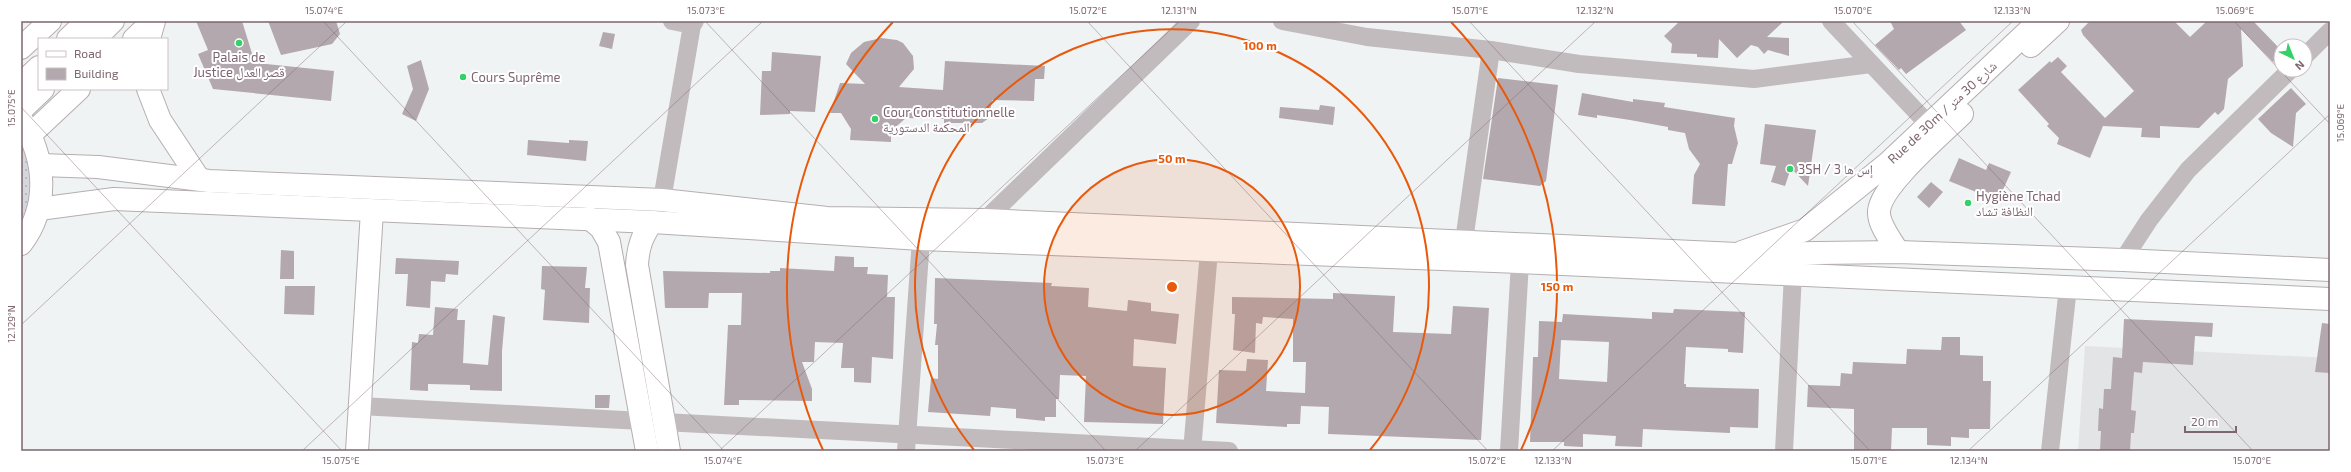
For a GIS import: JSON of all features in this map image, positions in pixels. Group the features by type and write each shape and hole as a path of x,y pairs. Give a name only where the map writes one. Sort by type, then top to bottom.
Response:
{"main road":[{"path":"21,48 50,21"},
{"path":"69,38 87,21"},
{"path":"96,38 113,21"},
{"path":"135,38 153,21"},
{"path":"149,38 153,21"},
{"name":"Rue de 30m / شارع 30 متر","path":"1737,254 1805,230 1888,163 2039,21"},
{"path":"1898,252 1882,226 1878,212 1882,198 1898,178 2058,21"},
{"path":"21,84 38,68"},
{"path":"21,110 42,90"},
{"path":"21,244 29,234 39,209 41,194 41,165 26,126 78,90"},
{"path":"148,90 160,120 199,179"},
{"path":"41,165 98,167 199,179 662,200 827,218 985,220 1737,254 1898,252 2123,260 2330,270"},
{"path":"39,209 114,199 372,211 589,218 921,239 1520,262 2330,299"},
{"path":"357,451 372,211"},
{"path":"589,218 600,228 609,242 647,451"},
{"path":"652,222 643,235 637,249 637,265 669,451"}],"street":[{"path":"662,200 694,23 672,21"},
{"path":"985,220 1191,21"},
{"path":"1282,21 1367,37 1491,50 1579,64 1754,80 1871,64"},
{"path":"1831,21 1929,125"},
{"path":"2313,48 2330,31"},
{"path":"1464,241 1491,50"},
{"path":"2123,260 2149,220 2188,170 2282,78"},
{"path":"906,451 921,239"},
{"path":"1192,450 1210,250"},
{"path":"1509,451 1520,262"},
{"path":"1784,451 1793,274"},
{"path":"2050,451 2068,287"},
{"path":"360,406 642,421"},
{"path":"663,422 907,433 1229,451"}],"shaded area":[{"path":"21,141 30,170 30,191 21,220"},
{"path":"2085,346 2330,358 2330,451 2078,451"}],"building":[{"path":"196,21 242,21 254,60 247,62 334,71 331,101 213,89 198,54 208,50"},
{"path":"268,21 336,21 340,34 332,44 281,55"},
{"path":"1680,21 1784,21 1767,37 1789,38 1789,56 1768,50 1764,54 1758,47 1751,45 1737,58 1719,39 1718,58 1697,57 1697,54 1671,53 1672,44 1664,36"},
{"path":"1890,21 1959,21 1966,30 1906,74 1901,68 1899,70 1875,45 1894,29"},
{"path":"2090,21 2174,21 2190,37 2207,21 2253,21 2273,42 2273,62 2241,29 2243,66 2228,79 2224,109 2218,115 2215,112 2199,128 2160,126 2160,138 2141,137 2142,128 2103,126 2090,158 2057,144 2059,138 2047,126 2049,124 2018,90 2050,61 2051,63 2058,57 2067,66 2061,72 2105,118 2134,91 2083,35 2081,30"},
{"path":"603,32 615,34 612,49 599,46"},
{"path":"881,38 897,40 903,43 913,56 914,69 899,87 943,90 945,61 1045,66 1044,79 1035,79 1034,101 992,100 989,118 982,123 944,123 944,119 906,118 891,131 891,142 850,140 851,129 841,113 830,113 840,83 865,84 846,64 851,53 864,42"},
{"path":"772,52 821,56 815,112 790,111 790,114 760,115 762,71 771,71"},
{"path":"421,60 429,89 416,121 402,114 413,89 407,66"},
{"path":"1498,78 1558,85 1546,181 1540,186 1483,179"},
{"path":"2291,88 2306,104 2296,113 2293,147 2271,133 2258,119"},
{"path":"1582,93 1633,102 1633,99 1665,103 1664,107 1735,118 1734,126 1738,143 1732,164 1728,164 1725,206 1692,204 1694,175 1700,164 1689,149 1685,133 1668,130 1668,127 1630,120 1597,115 1597,118 1578,115"},
{"path":"1320,105 1335,107 1333,125 1279,118 1280,107 1319,110"},
{"path":"1765,124 1816,130 1808,186 1791,168 1785,186 1771,182 1776,166 1760,164"},
{"path":"528,140 569,143 569,140 588,141 586,161 527,155"},
{"path":"1959,158 1986,170 1989,163 2011,172 1998,201 1949,181"},
{"path":"1931,182 1943,192 1929,208 1917,197"},
{"path":"281,250 294,251 294,279 280,279"},
{"path":"835,256 854,257 854,267 868,267 867,274 888,275 887,297 895,297 893,359 872,357 871,383 854,382 854,368 841,368 843,343 815,342 814,362 802,362 812,389 812,401 739,400 739,405 724,405 728,325 741,325 742,293 709,293 708,308 665,308 663,271 770,273 770,271 780,271 780,268 834,271"},
{"path":"396,258 459,261 458,275 446,274 445,282 431,281 430,308 406,306 408,274 395,274"},
{"path":"542,266 587,267 585,288 590,288 589,323 543,320 545,290 541,289"},
{"path":"935,278 1052,283 1051,286 1089,288 1088,307 1127,311 1128,300 1151,303 1151,311 1179,314 1176,344 1134,339 1133,366 1166,368 1163,424 1084,422 1086,376 1060,375 1059,399 1056,399 1056,417 1045,417 1045,421 1016,418 1016,409 991,407 990,416 928,412 931,378 938,379 938,345 935,345 937,324 934,324"},
{"path":"285,286 315,286 314,315 284,314"},
{"path":"1333,293 1395,296 1393,332 1451,334 1453,306 1489,308 1481,440 1328,434 1329,407 1301,406 1300,424 1287,424 1287,427 1216,423 1219,370 1246,371 1247,359 1268,360 1266,391 1305,393 1306,362 1293,362 1293,319 1263,317 1262,324 1256,323 1255,353 1233,350 1235,314 1232,314 1232,297 1333,299"},
{"path":"435,307 458,309 457,320 465,320 463,363 488,365 493,315 505,317 502,351 502,391 470,390 470,385 428,384 428,391 410,390 412,342 418,343 419,334 433,335"},
{"path":"1674,309 1745,312 1743,353 1728,352 1728,349 1686,347 1684,384 1686,384 1686,387 1759,389 1758,428 1730,427 1730,433 1643,429 1642,447 1615,446 1616,436 1583,434 1583,447 1564,446 1564,442 1530,442 1533,357 1538,357 1539,321 1562,322 1563,314 1652,319 1652,312 1673,313","holes":["1561,340 1609,342 1607,382 1559,379"]},
{"path":"2124,319 2213,323 2212,337 2195,336 2193,365 2143,362 2142,373 2134,372 2131,410 2136,411 2134,433 2131,433 2130,451 2100,451 2101,431 2098,431 2099,408 2103,409 2104,389 2111,389 2113,357 2122,358"},
{"path":"2322,323 2330,324 2330,373 2315,372"},
{"path":"1942,337 1960,337 1960,355 1983,356 1983,381 1991,381 1990,429 1969,429 1969,438 1951,437 1951,446 1927,445 1927,428 1892,428 1891,451 1854,451 1854,409 1807,407 1808,385 1840,386 1841,373 1852,374 1853,362 1906,364 1907,349 1941,350"},
{"path":"595,395 610,395 609,408 595,408"}],"place":[{"name":"Palais de Justice قصر العدل","path":"239,43"},
{"name":"Cours Suprême","path":"463,77"},
{"name":"Cour Constitutionnelle المحكمة الدستورية","path":"875,119"},
{"name":"3SH / 3 إس ها","path":"1790,169"},
{"name":"Hygiène Tchad النظافة تشاد","path":"1968,203"}]}
